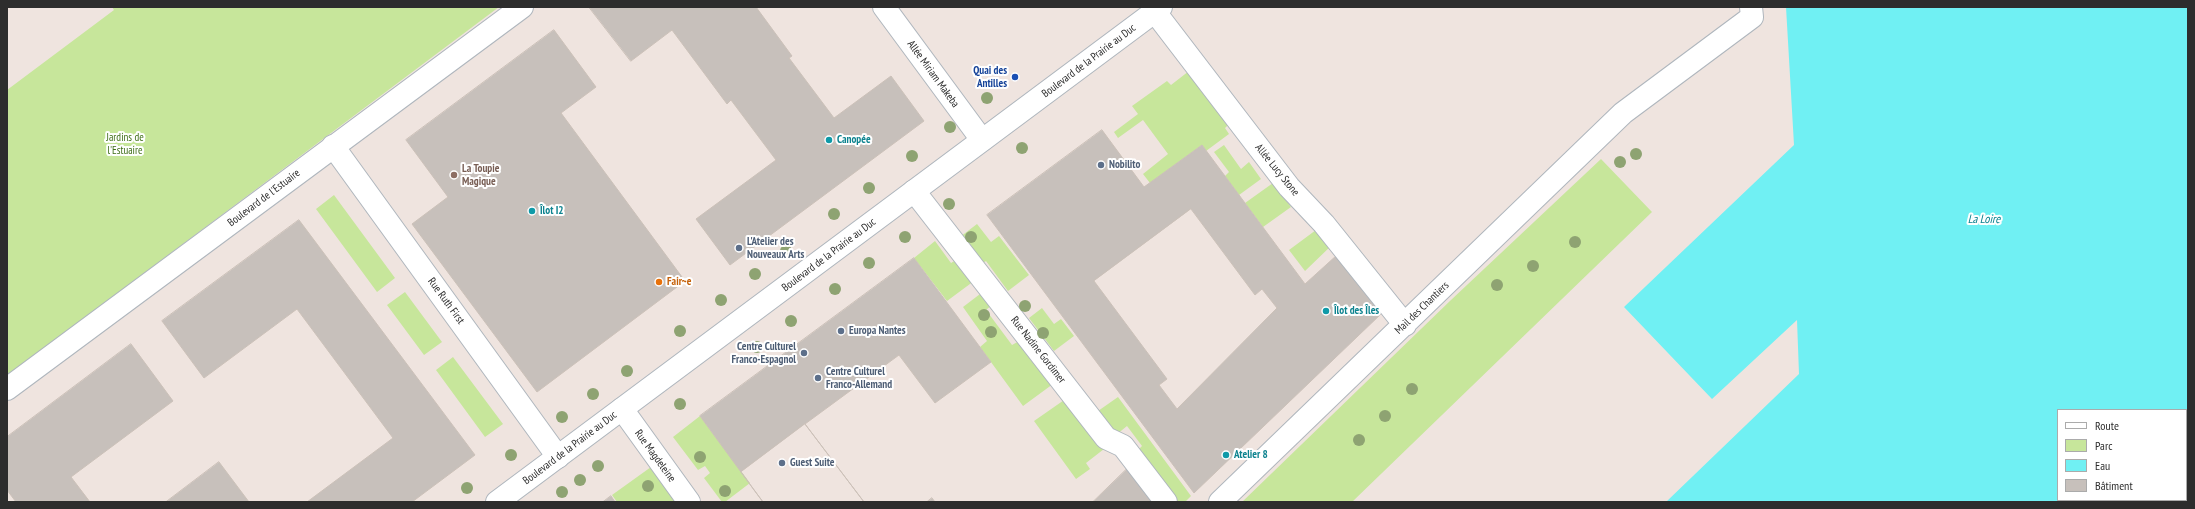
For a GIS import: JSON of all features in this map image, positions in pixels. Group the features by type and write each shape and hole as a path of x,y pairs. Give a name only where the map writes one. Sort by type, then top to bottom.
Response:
{"street":[{"name":"Boulevard de l'Estuaire","path":"7,389 522,7"},
{"name":"Allée Miriam Makeba","path":"884,7 982,140"},
{"name":"Boulevard de la Prairie au Duc","path":"498,502 1158,9"},
{"name":"Allée Lucy Stone","path":"1158,9 1289,187 1324,224 1404,325"},
{"name":"Mail des Chantiers","path":"1220,502 1623,113 1751,12"},
{"name":"Rue Ruth First","path":"333,146 558,457"},
{"name":"Rue Nadine Gordimer","path":"914,191 1106,438 1124,446 1166,502"},
{"name":"Rue Magdeleine","path":"622,409 689,502"}],"green space":[{"name":"Jardins de l'Estuaire","path":"112,7 499,7 7,376 7,90 114,10"},
{"path":"1189,71 1228,125 1225,128 1229,134 1206,151 1202,145 1150,183 1143,174 1168,154 1143,120 1118,138 1114,132 1138,114 1132,106 1167,81 1171,85"},
{"path":"1224,145 1241,169 1249,162 1261,179 1239,195 1225,176 1229,172 1214,152"},
{"path":"1601,159 1652,212 1352,502 1242,502 1451,300"},
{"path":"1273,183 1291,207 1263,227 1245,203"},
{"path":"334,195 395,278 377,292 316,209"},
{"path":"977,224 991,242 999,236 1029,275 1008,291 986,261 980,265 960,237"},
{"path":"1316,230 1333,244 1305,271 1289,250"},
{"path":"935,241 951,263 956,260 974,281 947,301 914,258"},
{"path":"984,291 993,304 986,310 1012,345 1021,340 1053,384 1023,406 980,347 987,341 963,307"},
{"path":"405,292 442,342 424,355 387,305"},
{"path":"1042,308 1054,324 1061,319 1074,336 1054,351 1029,318"},
{"path":"453,357 503,424 485,437 436,370"},
{"path":"1118,397 1191,496 1185,502 1177,502 1139,449 1142,446 1127,426 1116,435 1098,411"},
{"path":"1067,398 1104,449 1086,463 1090,469 1076,479 1034,421"},
{"path":"700,416 750,483 725,502 722,502 704,478 710,473 705,466 698,470 673,437"},
{"path":"651,467 676,502 617,502 612,495"}],"water":[{"name":"La Loire","path":"1786,7 2188,7 2188,502 1666,502 1799,374 1797,320 1712,399 1624,307 1794,145"}],"building":[{"name":"Canopée","path":"589,7 756,7 792,56 789,58 834,118 891,76 924,121 730,265 696,219 776,160 731,100 727,104 672,30 631,61"},
{"name":"Îlot I2","path":"554,30 596,87 561,113 685,281 537,392 412,224 448,197 406,140"},
{"name":"Îlot des Îles","path":"1102,130 1144,187 1202,145 1305,284 1337,255 1381,314 1194,493 987,215","holes":["1191,209 1255,295 1262,289 1277,308 1177,409 1159,385 1167,379 1094,281"]},
{"path":"299,220 475,455 412,502 307,502 393,438 297,309 204,378 162,321"},
{"path":"914,258 991,362 935,403 899,355 805,424 864,502 763,502 700,416"},
{"path":"131,344 173,401 71,477 90,502 16,502 7,490 7,437"},
{"path":"805,424 864,502 763,502 741,472"},
{"path":"219,462 249,502 166,502"},
{"path":"1128,468 1153,502 1093,502"},
{"path":"611,496 615,502 603,502"},
{"path":"932,498 935,502 927,502"}],"place":[{"name":"Quai des Antilles","path":"1015,77"},
{"name":"Canopée","path":"829,140"},
{"name":"Nobilito","path":"1101,165"},
{"name":"La Toupie Magique","path":"454,175"},
{"name":"Îlot I2","path":"532,211"},
{"name":"L'Atelier des Nouveaux Arts","path":"739,248"},
{"name":"Fair~e","path":"659,282"},
{"name":"Îlot des Îles","path":"1326,311"},
{"name":"Europa Nantes","path":"841,331"},
{"name":"Centre Culturel Franco-Espagnol","path":"804,353"},
{"name":"Centre Culturel Franco-Allemand","path":"818,378"},
{"name":"Atelier 8","path":"1226,455"},
{"name":"Guest Suite","path":"782,463"}]}
